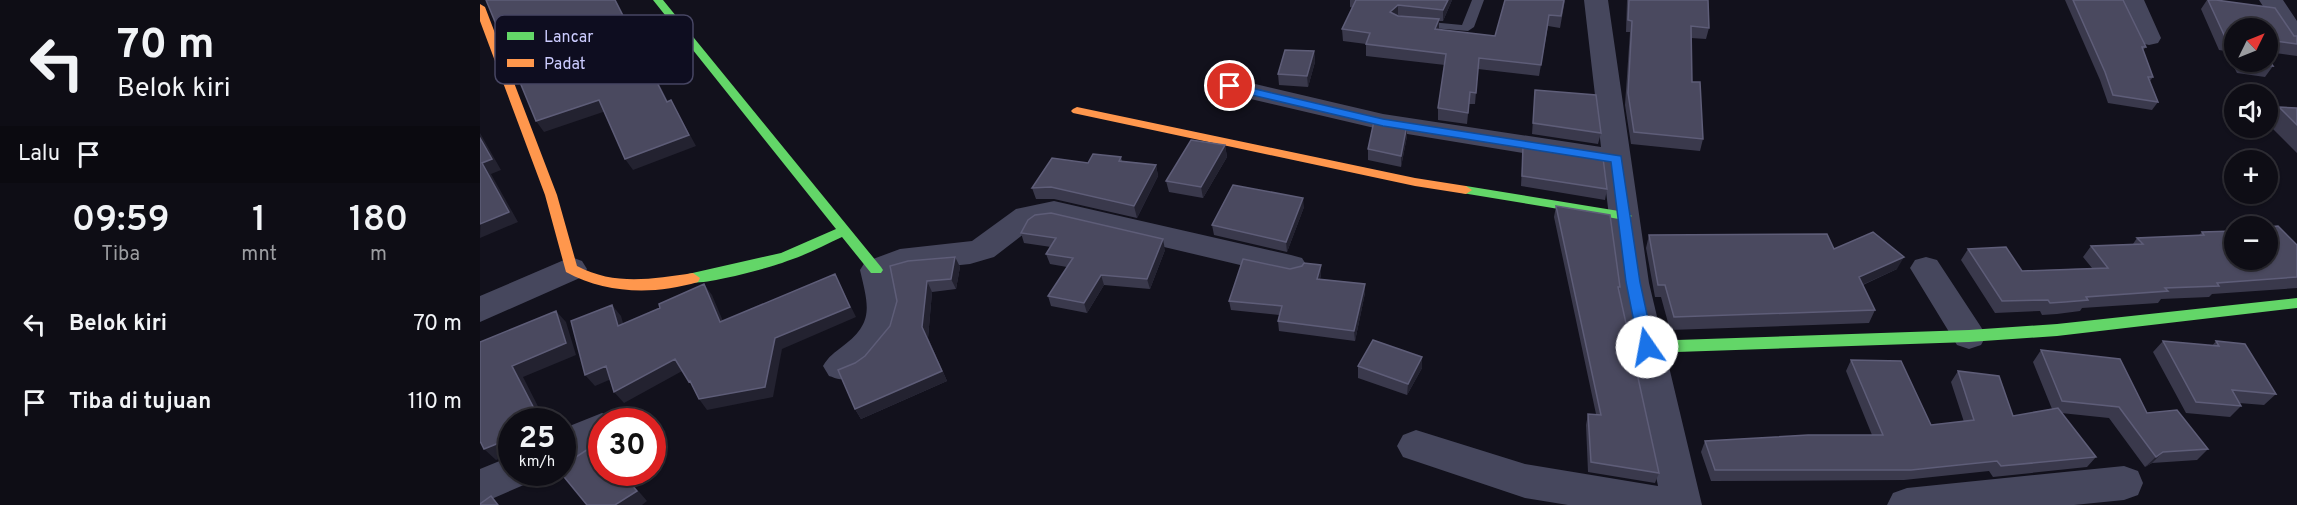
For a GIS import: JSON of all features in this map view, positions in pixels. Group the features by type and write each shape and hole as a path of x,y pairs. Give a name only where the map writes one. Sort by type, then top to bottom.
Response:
{"street":[{"path":"658,0 670,15"},
{"path":"1596,0 1633,282 1682,505"},
{"path":"2132,0 2149,38"},
{"path":"2271,0 2297,40"},
{"path":"480,7 495,47"},
{"path":"693,44 876,270 884,310 879,335 869,346 841,366"},
{"path":"509,84 551,195 571,269 584,277 615,286 650,284 718,274 785,257 843,231"},
{"path":"1230,86 1383,122 1617,159"},
{"path":"1077,111 1414,182 1625,216"},
{"path":"876,270 892,262 947,257 984,249 1020,224 1026,216 1054,211 1292,266"},
{"path":"1926,268 1969,336"},
{"path":"480,310 571,269"},
{"path":"1647,347 1969,336 2056,330 2297,303"},
{"path":"1416,446 1525,482 1670,505"},
{"path":"480,487 498,479"},
{"path":"1907,505 2124,483"}],"lane":[{"path":"1409,23 1464,29 1471,24 1478,0"}],"building":[{"path":"486,0 615,0 623,15 495,15 495,22"},
{"path":"1356,0 1448,0 1443,10 1398,5 1390,12 1398,16 1439,19 1435,29 1495,36 1505,0 1564,0 1561,16 1549,15 1541,65 1479,58 1476,93 1470,92 1468,113 1438,108 1446,54 1366,44 1370,33 1342,29"},
{"path":"1629,0 1708,0 1709,28 1691,26 1692,82 1700,82 1703,139 1634,132 1628,93 1632,21 1628,20"},
{"path":"2073,0 2123,0 2146,47 2142,47 2153,77 2148,77 2158,102 2113,95"},
{"path":"2208,0 2275,8 2294,36 2297,36 2297,44 2278,41 2278,18 2224,18 2224,35"},
{"path":"1285,50 1314,51 1307,76 1278,74"},
{"path":"521,84 658,84 667,102 671,100 689,135 625,159 599,100 536,121"},
{"path":"1535,90 1596,95 1601,133 1533,123"},
{"path":"2279,107 2297,108 2297,125"},
{"path":"1374,121 1407,125 1401,156 1368,149"},
{"path":"480,138 492,159 482,163 509,212 480,224"},
{"path":"1191,140 1225,145 1201,187 1166,181"},
{"path":"1523,145 1603,158 1607,189 1522,176"},
{"path":"1093,154 1121,157 1119,161 1156,165 1134,206 1051,187 1032,188 1052,158 1088,163"},
{"path":"1233,185 1303,198 1286,242 1212,225"},
{"path":"1556,206 1610,215 1620,287 1618,287 1659,473 1591,462 1588,414 1601,415"},
{"path":"1051,213 1163,239 1147,279 1101,275 1084,303 1048,296 1073,258 1046,254 1056,238 1021,233 1028,220 1035,215"},
{"path":"2278,226 2297,245 2297,277 2217,283 2219,286 2165,288 2168,291 2086,297 2088,300 2065,302 2002,301 1968,249 2006,247 2022,271 2108,268 2091,246 2143,244 2137,238 2204,235 2202,232 2224,231 2224,270 2278,270"},
{"path":"1873,232 1904,257 1859,277 1875,310 1674,317 1665,285 1658,285 1649,235 1827,234 1834,249"},
{"path":"955,257 951,279 927,281 922,327 942,371 855,409 838,370 865,356 890,326 897,301 890,266 908,261"},
{"path":"1243,259 1290,269 1302,266 1304,263 1321,265 1317,279 1365,284 1354,331 1278,321 1282,306 1229,301"},
{"path":"835,274 850,307 775,338 765,387 699,399 675,359 614,392 606,366 585,375 571,321 612,305 618,326 660,308 659,304 704,284 720,322"},
{"path":"556,311 566,343 512,366 534,408 498,408 498,443 484,449 480,441 480,342"},
{"path":"1373,340 1422,357 1408,384 1358,366"},
{"path":"2163,341 2219,346 2216,341 2245,344 2276,394 2232,390 2241,406 2196,402"},
{"path":"2041,350 2120,359 2147,413 2177,410 2208,449 2163,452 2156,457 2119,407 2062,401"},
{"path":"1851,360 1901,361 1931,425 1974,420 1958,371 1999,376 2013,416 2058,408 2096,457 2001,466 1997,461 1911,470 1715,470 1705,441 1808,435 1883,435"},
{"path":"588,449 588,486 633,486 637,491 615,505 587,505 571,486 576,486 576,457"},
{"path":"491,496 498,505 480,505 480,504"}],"traffic: fast":[{"path":"658,0 670,15"},
{"path":"693,43 876,270"},
{"path":"1466,190 1625,216"},
{"path":"693,278 785,257 843,231"},
{"path":"1647,347 1969,336 2057,330 2297,303"}],"traffic: slow":[{"path":"480,7 495,47"},
{"path":"509,84 551,195 571,269 586,277 616,284 646,284 693,278"},
{"path":"1077,111 1415,182 1466,190"}],"route":[{"path":"1230,86 1310,107 1383,122 1617,159 1633,282 1647,347"}]}
